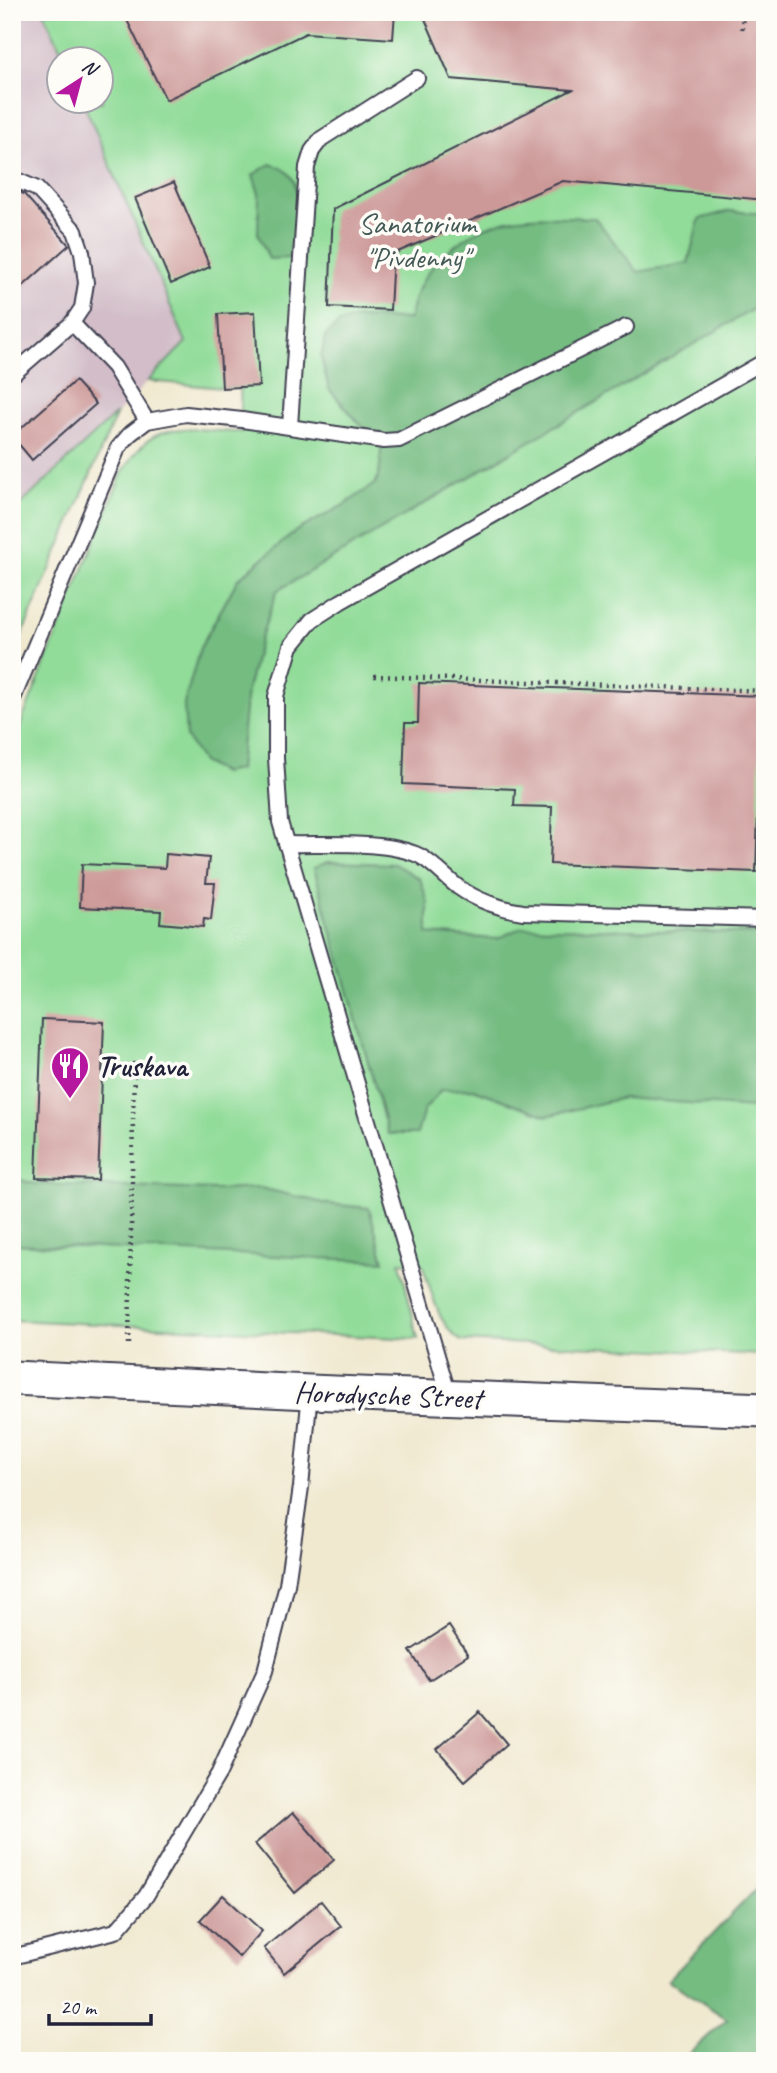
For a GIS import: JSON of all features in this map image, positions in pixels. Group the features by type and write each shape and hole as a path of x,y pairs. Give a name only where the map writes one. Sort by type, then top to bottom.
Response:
{"street":[{"name":"Horodysche Street","path":"12,1378 765,1410"}],"lane":[{"path":"290,426 307,167 312,151 321,139 417,78"},
{"path":"12,178 37,189 75,231 82,252 86,283 82,308 72,323 12,375"},
{"path":"72,323 114,367 147,421"},
{"path":"12,701 118,448 147,421 186,414 290,426 384,441 399,440 626,327"},
{"path":"449,1397 280,822 276,696 291,646 312,620 364,588 765,361"},
{"path":"286,844 404,849 422,858 477,898 509,910 765,919"},
{"path":"12,1957 116,1931 146,1896 219,1773 265,1671 287,1585 301,1487 310,1392"}],"path":[{"path":"742,29 744,12"},
{"path":"374,676 765,691"},
{"path":"129,1345 134,1061"}],"shaded area":[{"path":"12,12 44,12 59,46 46,46 46,116 89,116 186,342 117,413 12,513"}],"green space":[{"name":"Sanatorium \"Pivdenny\"","path":"44,12 765,12 765,1355 461,1341 441,1317 422,1264 400,1262 418,1339 12,1320 12,762 23,718 122,473 136,453 155,436 175,430 242,432 240,387 222,388 148,381 186,342 89,116 116,116 116,46 59,46"},
{"path":"270,164 286,171 296,188 297,212 289,258 269,259 258,234 259,194 253,175"},
{"path":"730,211 765,214 765,302 277,591 247,690 239,770 222,773 202,762 186,737 184,704 200,648 238,579 296,531 344,505 376,483 382,434 366,431 329,389 321,357 326,335 340,323 358,318 409,319 419,288 438,261 465,239 496,223 537,216 595,218 638,272 688,263 699,219"},
{"path":"117,413 12,658 12,513"},
{"path":"327,862 394,864 420,879 428,903 428,934 497,939 522,927 765,934 765,1109 623,1098 547,1116 473,1089 441,1090 424,1110 417,1134 388,1134 314,868"},
{"path":"12,1178 36,1184 215,1190 261,1188 328,1204 369,1208 384,1261 12,1244"},
{"path":"765,1880 765,2061 681,2061 727,2019 668,1980"}],"building":[{"path":"123,12 395,12 393,39 306,33 166,100"},
{"path":"422,12 765,12 765,200 563,181 393,254 390,310 329,307 333,209 572,90 451,79"},
{"path":"174,182 210,267 171,284 135,198"},
{"path":"12,189 24,194 69,245 12,296"},
{"path":"255,312 259,386 222,388 218,314"},
{"path":"75,381 96,404 32,460 12,436"},
{"path":"419,683 762,696 756,872 550,864 552,807 514,806 515,789 403,784 405,723 418,723"},
{"path":"166,854 209,858 206,883 215,883 211,920 204,919 203,927 160,923 161,911 80,907 82,864 165,868"},
{"name":"Truskava","path":"42,1019 104,1022 98,1180 36,1178"},
{"path":"449,1626 468,1655 429,1680 410,1651"},
{"path":"480,1712 507,1744 465,1781 437,1749"},
{"path":"293,1812 334,1860 295,1893 255,1844"},
{"path":"223,1895 262,1931 239,1957 200,1920"},
{"path":"321,1901 341,1926 284,1973 264,1948"}],"place":[{"name":"Truskava","path":"70,1100"}]}
